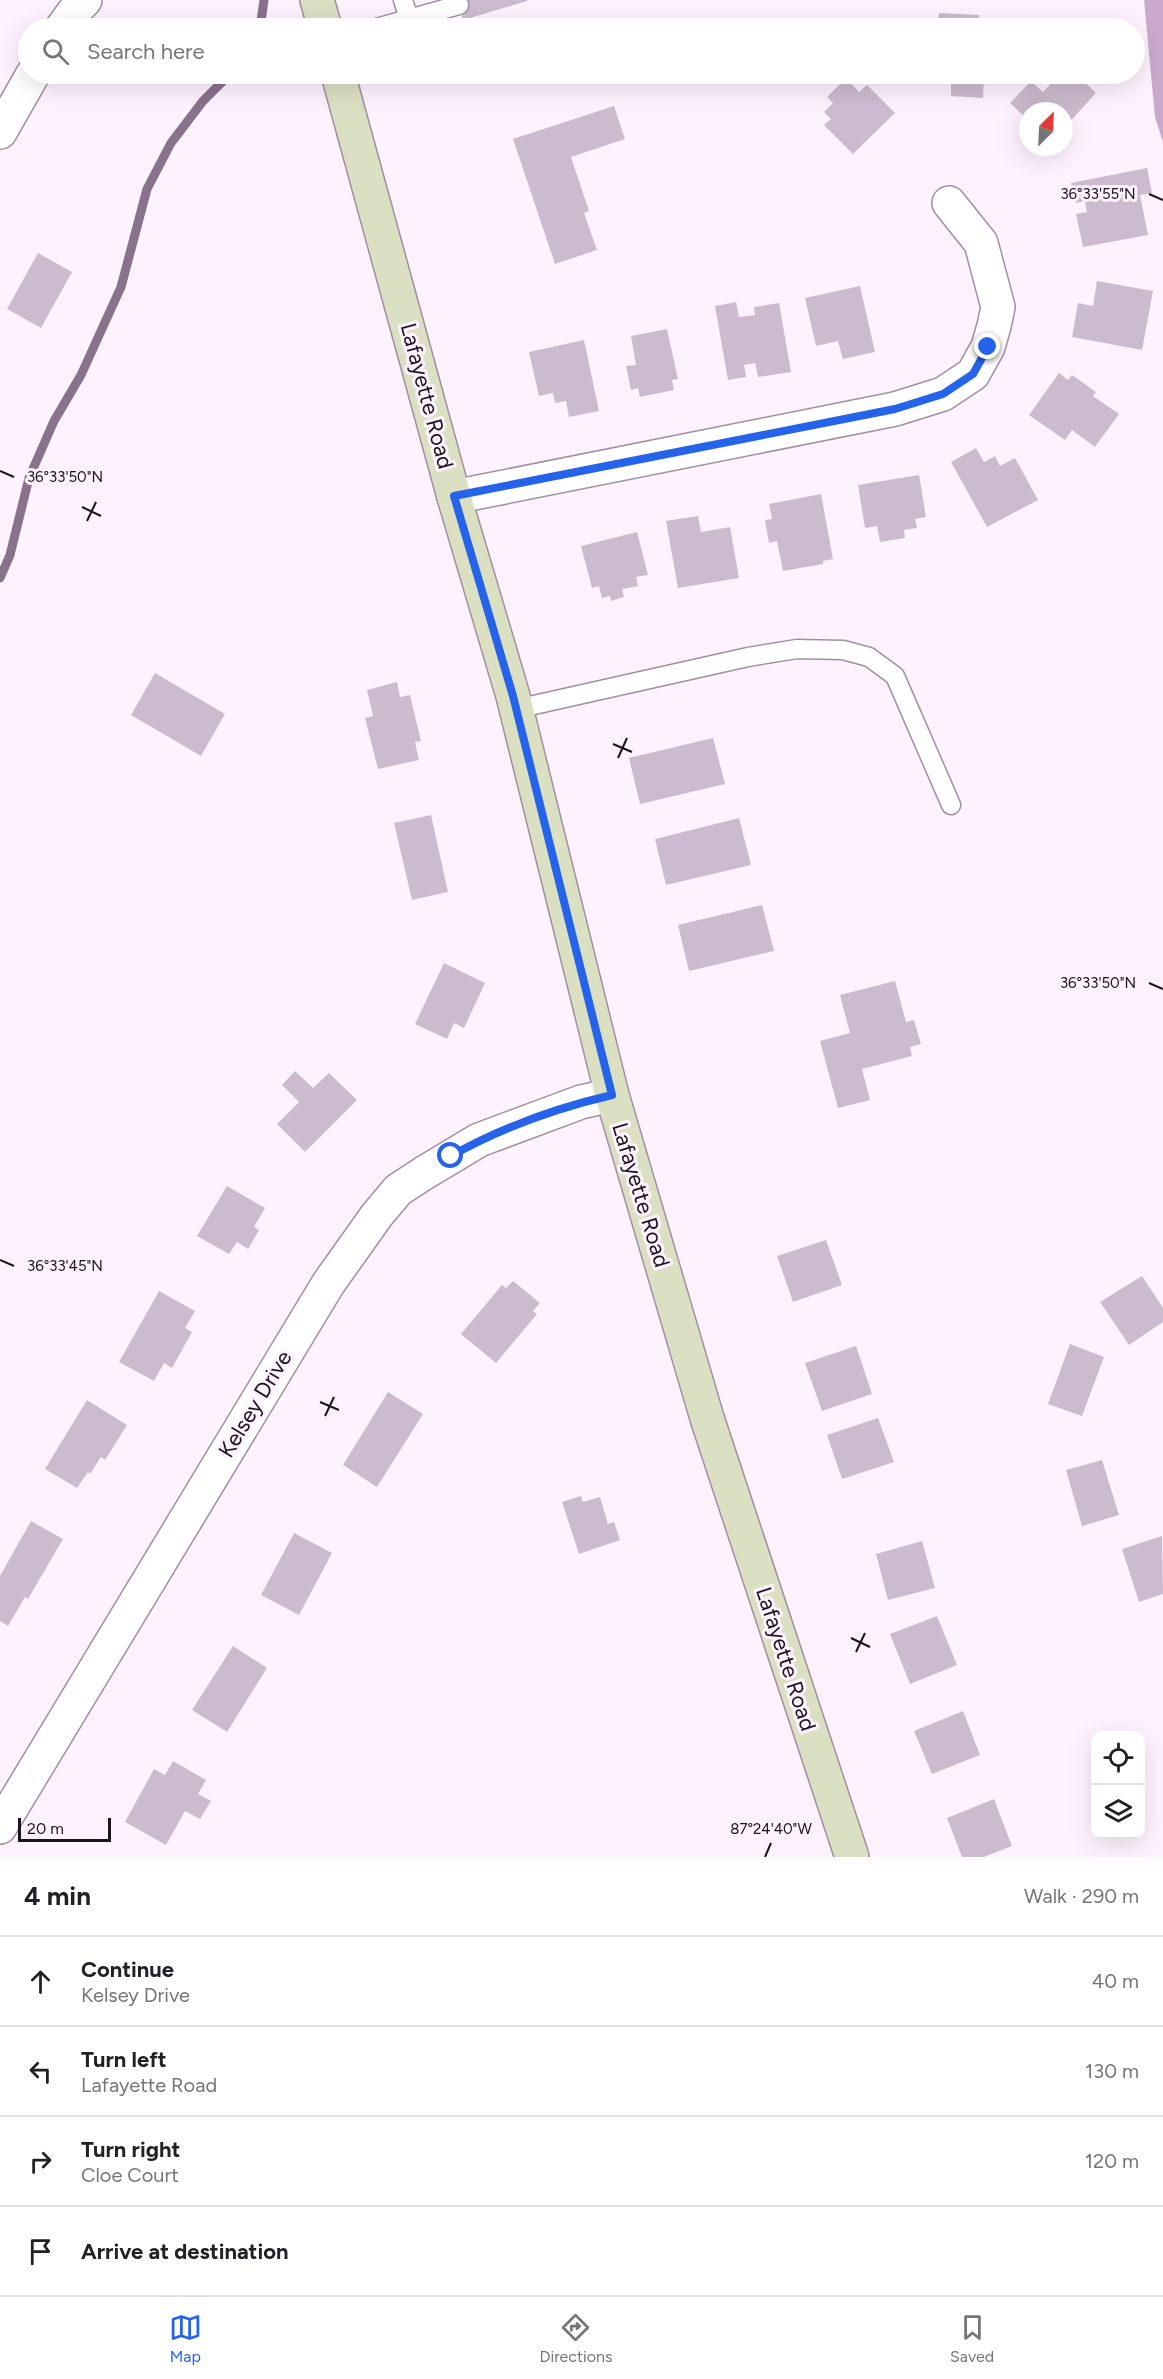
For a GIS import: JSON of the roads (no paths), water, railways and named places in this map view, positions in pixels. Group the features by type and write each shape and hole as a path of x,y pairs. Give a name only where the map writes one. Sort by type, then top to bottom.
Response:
{"main road":[{"path":"317,0 322,18"},
{"name":"Lafayette Road","path":"341,84 454,496 516,709 612,1095 707,1418 852,1857"}],"street":[{"path":"69,18 85,0"},
{"path":"0,132 27,84"},
{"path":"454,496 895,409 943,394 973,374 988,347 998,307 981,243 949,203"},
{"name":"Kelsey Drive","path":"0,1827 328,1284 377,1215 398,1190 479,1140 581,1102 612,1095"}],"lane":[{"path":"403,0 409,18"},
{"path":"412,18 459,4"},
{"path":"516,709 748,657 797,649 843,650 869,657 895,676 951,805"}],"waterway":[{"path":"261,18 264,0"},
{"path":"0,578 10,555 29,478 54,421 81,375 121,287 147,189 171,143 203,101 220,84"}]}
